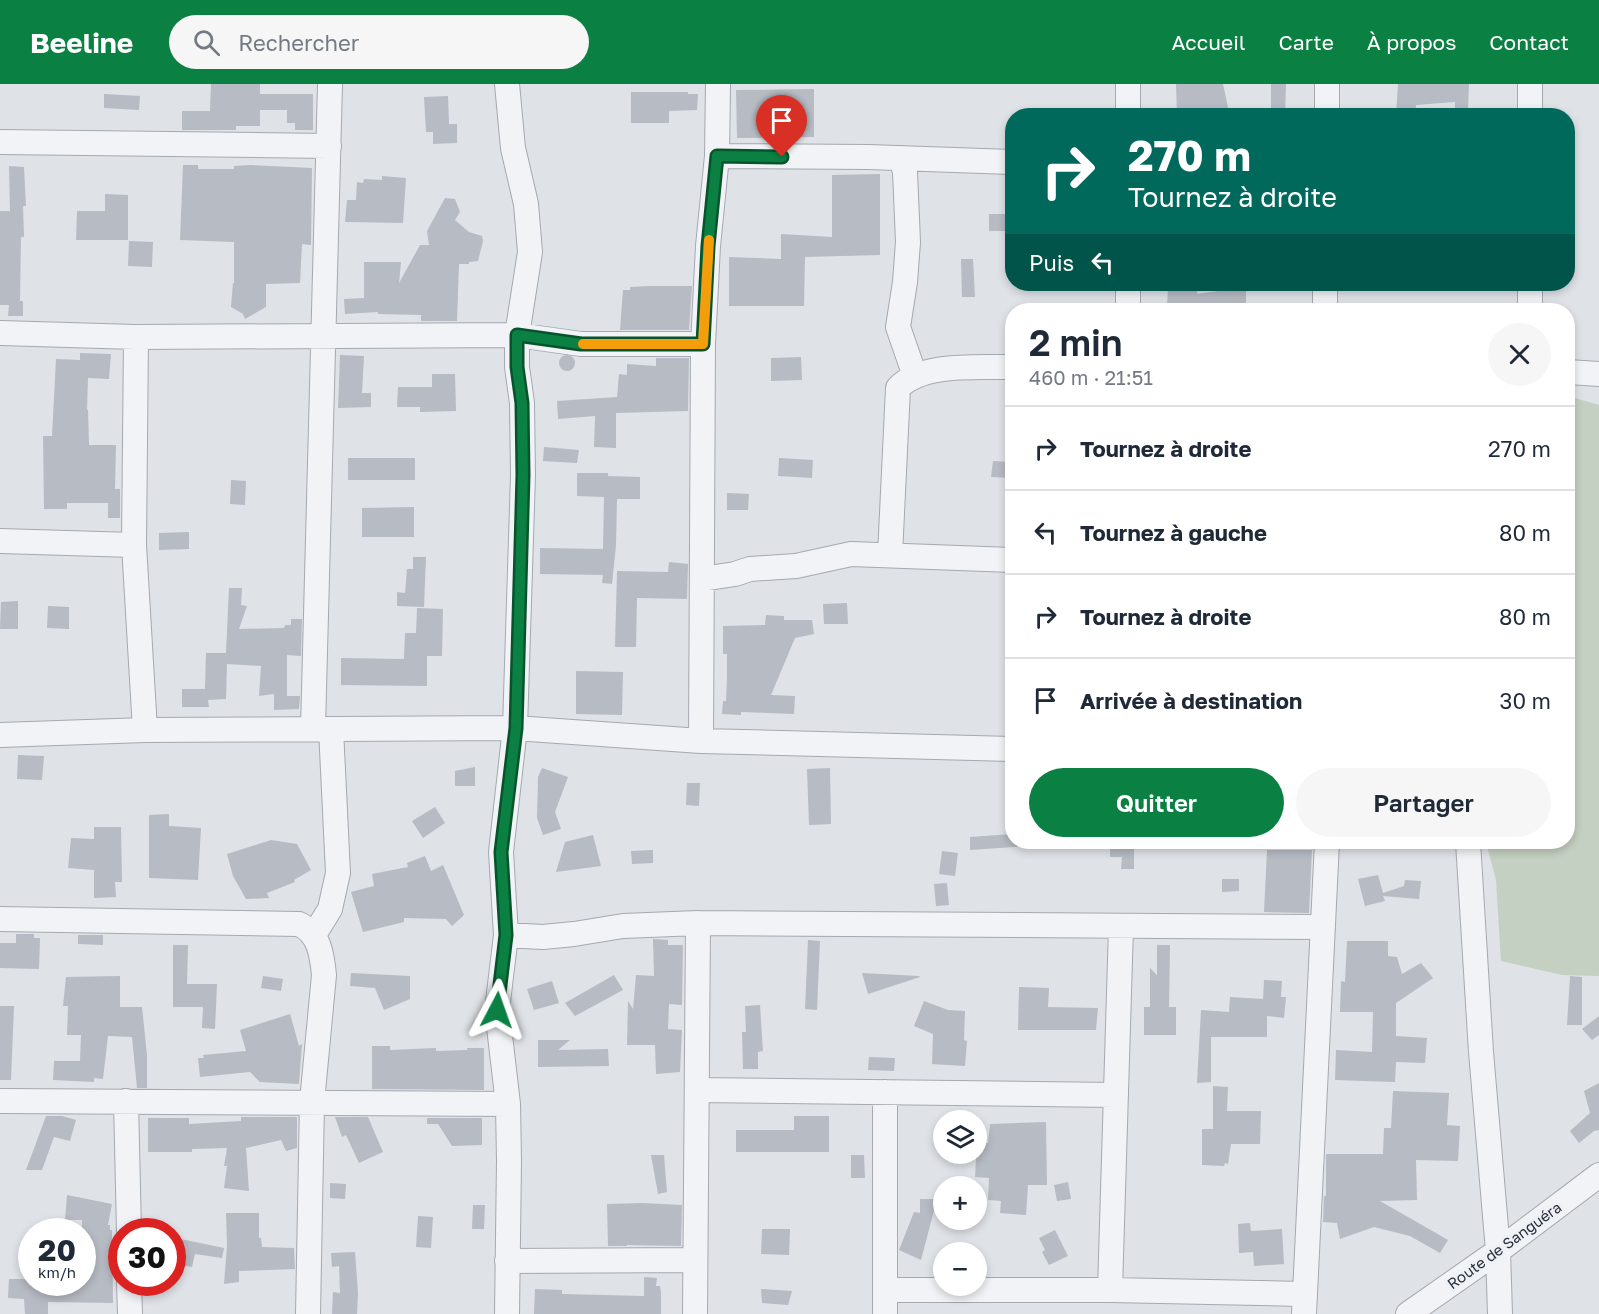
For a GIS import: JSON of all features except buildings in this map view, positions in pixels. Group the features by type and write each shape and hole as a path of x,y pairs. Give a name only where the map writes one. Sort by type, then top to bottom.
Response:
{"street":[{"path":"314,935 330,909 338,873 322,728 323,336 330,84"},
{"path":"507,84 513,148 526,204 530,243 529,266 517,335 517,367 522,403 523,475 516,728 501,852 506,935 497,1010 508,1104 507,1314"},
{"path":"700,741 703,344 708,246 717,156 718,84"},
{"path":"1128,84 1128,108"},
{"path":"1327,84 1327,108"},
{"path":"1530,84 1530,108"},
{"path":"0,142 329,146"},
{"path":"717,156 1005,162"},
{"path":"901,158 905,172 908,242 898,327 915,376"},
{"path":"0,333 136,337 517,335 581,344 703,344"},
{"path":"136,337 134,545 145,730"},
{"path":"890,555 898,388 915,376 934,370 1005,367"},
{"path":"1575,372 1599,374"},
{"path":"0,541 134,545"},
{"path":"702,579 750,569 796,566 851,554 1005,560"},
{"path":"0,735 145,730 516,728 700,741 1005,749"},
{"path":"885,1092 885,1302 1110,1290 1304,1304 1327,849"},
{"path":"1468,849 1481,1052 1498,1251 1500,1314"},
{"path":"0,919 299,924 309,928 322,955 324,975 312,1102 308,1314"},
{"path":"506,935 543,937 623,926 698,923 1323,927"},
{"path":"695,1314 698,923"},
{"path":"1110,1290 1121,927"},
{"path":"697,1090 1116,1095"},
{"path":"0,1101 508,1104"},
{"path":"126,1101 129,1218"},
{"name":"Route de Sanguéra","path":"1408,1314 1498,1251 1599,1175"},
{"path":"507,1261 695,1260"},
{"path":"129,1296 130,1314"}],"green space":[{"path":"1575,398 1599,405 1599,976 1562,975 1501,961 1496,880 1488,849 1575,849"}],"slow traffic":[{"path":"583,344 703,344 709,240"}],"route":[{"path":"497,1010 506,935 501,852 516,728 523,475 522,403 517,367 517,335 581,344 703,344 708,246 717,156 782,157"}]}
